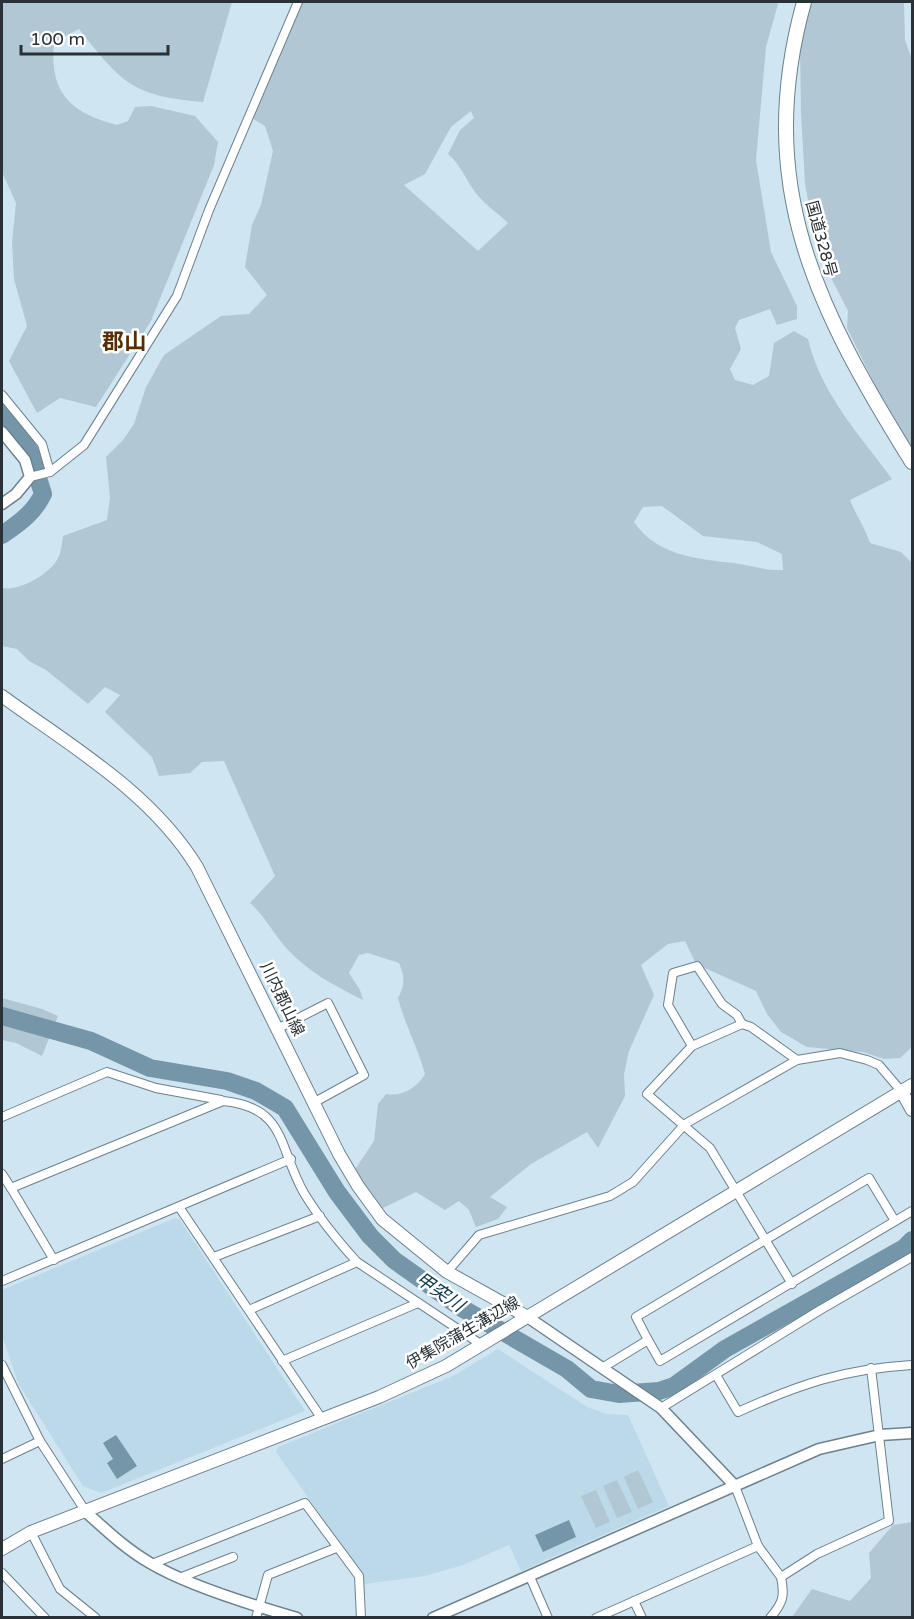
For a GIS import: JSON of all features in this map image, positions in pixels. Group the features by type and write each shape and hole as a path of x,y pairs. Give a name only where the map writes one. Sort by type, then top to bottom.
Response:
{"highway":[{"name":"国道328号","path":"804,2 793,44 787,111 786,140 795,211 812,273 834,326 864,383 912,462"}],"main road":[{"name":"川内郡山線","path":"2,696 134,792 172,830 197,867 279,1028 313,1103 358,1186 382,1219 447,1272 526,1316"},
{"path":"907,1089 912,1110"},
{"name":"伊集院蒲生溝辺線","path":"2,1549 31,1532 419,1379 484,1343 907,1089"}],"street":[{"path":"2,504 16,494 30,477 49,472 84,444 177,296 209,210 298,2"},
{"path":"2,395 42,444 49,472"},
{"path":"2,432 25,460 30,477"},
{"path":"692,1046 668,1005 673,973 697,966 722,1004 737,1015 742,1024"},
{"path":"279,1028 328,1003 364,1075 313,1103"},
{"path":"792,1284 710,1148 685,1124 679,1122 647,1094 692,1046 742,1024 751,1027 797,1060"},
{"path":"447,1272 479,1235 610,1196 633,1182 685,1124 797,1060 840,1053 867,1060 879,1065 907,1089"},
{"path":"2,1117 107,1072 156,1088 223,1101 240,1102 258,1109 273,1124 291,1159 303,1190 320,1216 357,1262 418,1304 484,1343"},
{"path":"10,1188 223,1101"},
{"path":"2,1281 291,1159"},
{"path":"2,1174 54,1260"},
{"path":"895,1221 869,1178 636,1317 660,1361 912,1211"},
{"path":"179,1207 322,1419"},
{"path":"214,1257 320,1216"},
{"path":"661,1408 912,1257"},
{"path":"249,1310 357,1262"},
{"path":"282,1361 418,1304"},
{"path":"526,1316 661,1408 735,1486 758,1546 781,1577 784,1593 782,1605 770,1617"},
{"path":"603,1368 648,1340"},
{"path":"2,1365 40,1441 86,1512 118,1541 152,1564 182,1577 297,1617"},
{"path":"716,1375 738,1412 792,1388 830,1376 871,1368 912,1365"},
{"path":"781,1577 817,1554 889,1521 871,1368"},
{"path":"433,1617 530,1577 819,1449 880,1435 912,1433"},
{"path":"2,1460 40,1441"},
{"path":"152,1564 305,1503 336,1548 359,1576 361,1617"},
{"path":"31,1532 60,1589 96,1617"},
{"path":"596,1617 758,1546"},
{"path":"256,1617 268,1575 336,1548"},
{"path":"182,1577 233,1557"},
{"path":"2,1573 45,1617"},
{"path":"530,1577 548,1617"},
{"path":"634,1601 642,1617"}],"shaded area":[{"path":"2,2 232,2 203,102 160,96 130,84 118,74 79,29 54,42 53,60 59,88 75,107 117,125 128,121 135,107 151,106 195,116 218,142 214,165 151,321 96,407 60,398 37,413 9,361 27,326 14,279 12,242 16,203 2,172"},
{"path":"302,2 776,2 778,4 766,47 756,160 771,252 797,306 797,319 777,325 770,309 739,320 735,328 741,349 730,369 735,380 753,385 769,376 774,343 794,331 808,339 822,378 842,413 892,479 850,500 870,543 901,552 912,563 912,1047 900,1058 884,1059 863,1052 807,1047 781,1032 767,1014 756,991 696,964 685,941 668,944 641,965 654,995 629,1051 624,1074 625,1096 598,1148 587,1132 531,1164 490,1197 507,1207 498,1219 476,1227 469,1210 459,1201 445,1210 416,1192 381,1209 354,1171 374,1141 378,1104 386,1094 403,1093 413,1087 425,1074 398,998 403,981 399,963 368,953 359,955 349,973 360,990 363,1000 305,966 288,950 250,903 275,876 224,761 202,762 190,773 159,776 152,757 105,712 120,695 105,687 88,704 46,670 29,661 17,649 2,646 2,588 24,585 40,577 57,560 63,536 107,520 110,498 106,457 123,440 134,424 146,387 164,355 221,316 249,314 267,295 245,267 252,225 261,205 273,151 265,126 250,117","holes":["471,111 474,118 460,130 448,154 479,197 508,223 478,251 404,185 425,174 451,127","662,506 703,536 757,542 782,554 783,570 705,560 665,548 643,533 634,522 643,507"]},
{"path":"811,2 904,2 905,40 912,60 912,448 876,387 847,328 848,311 818,252 805,184 801,113 800,45"},
{"path":"2,998 58,1016 42,1056 16,1043 2,1040"},
{"path":"175,1218 180,1220 305,1411 101,1493 83,1486 19,1385 2,1335 2,1290"},
{"path":"498,1349 587,1407 606,1414 628,1415 669,1506 521,1571 509,1545 463,1565 425,1576 364,1584 363,1575 276,1452 278,1447 453,1376"},
{"path":"116,1435 137,1466 117,1479 107,1463 113,1459 103,1443"},
{"path":"638,1470 653,1502 638,1509 624,1477"},
{"path":"617,1480 632,1512 617,1518 603,1486"},
{"path":"596,1490 610,1522 596,1528 581,1496"},
{"path":"569,1520 576,1537 543,1552 535,1535"},
{"path":"912,1522 912,1617 792,1617 812,1589 850,1601 871,1578 869,1553 893,1525"}],"waterway":[{"path":"2,407 30,452 43,494 31,512 2,535"},
{"name":"甲突川","path":"2,1016 91,1041 150,1068 227,1081 256,1091 285,1108 337,1192 370,1236 394,1260 460,1307 567,1369 591,1389 619,1394 659,1391 674,1386 725,1349 904,1248 912,1240"}],"district":[{"name":"郡山","path":"124,342"}]}
